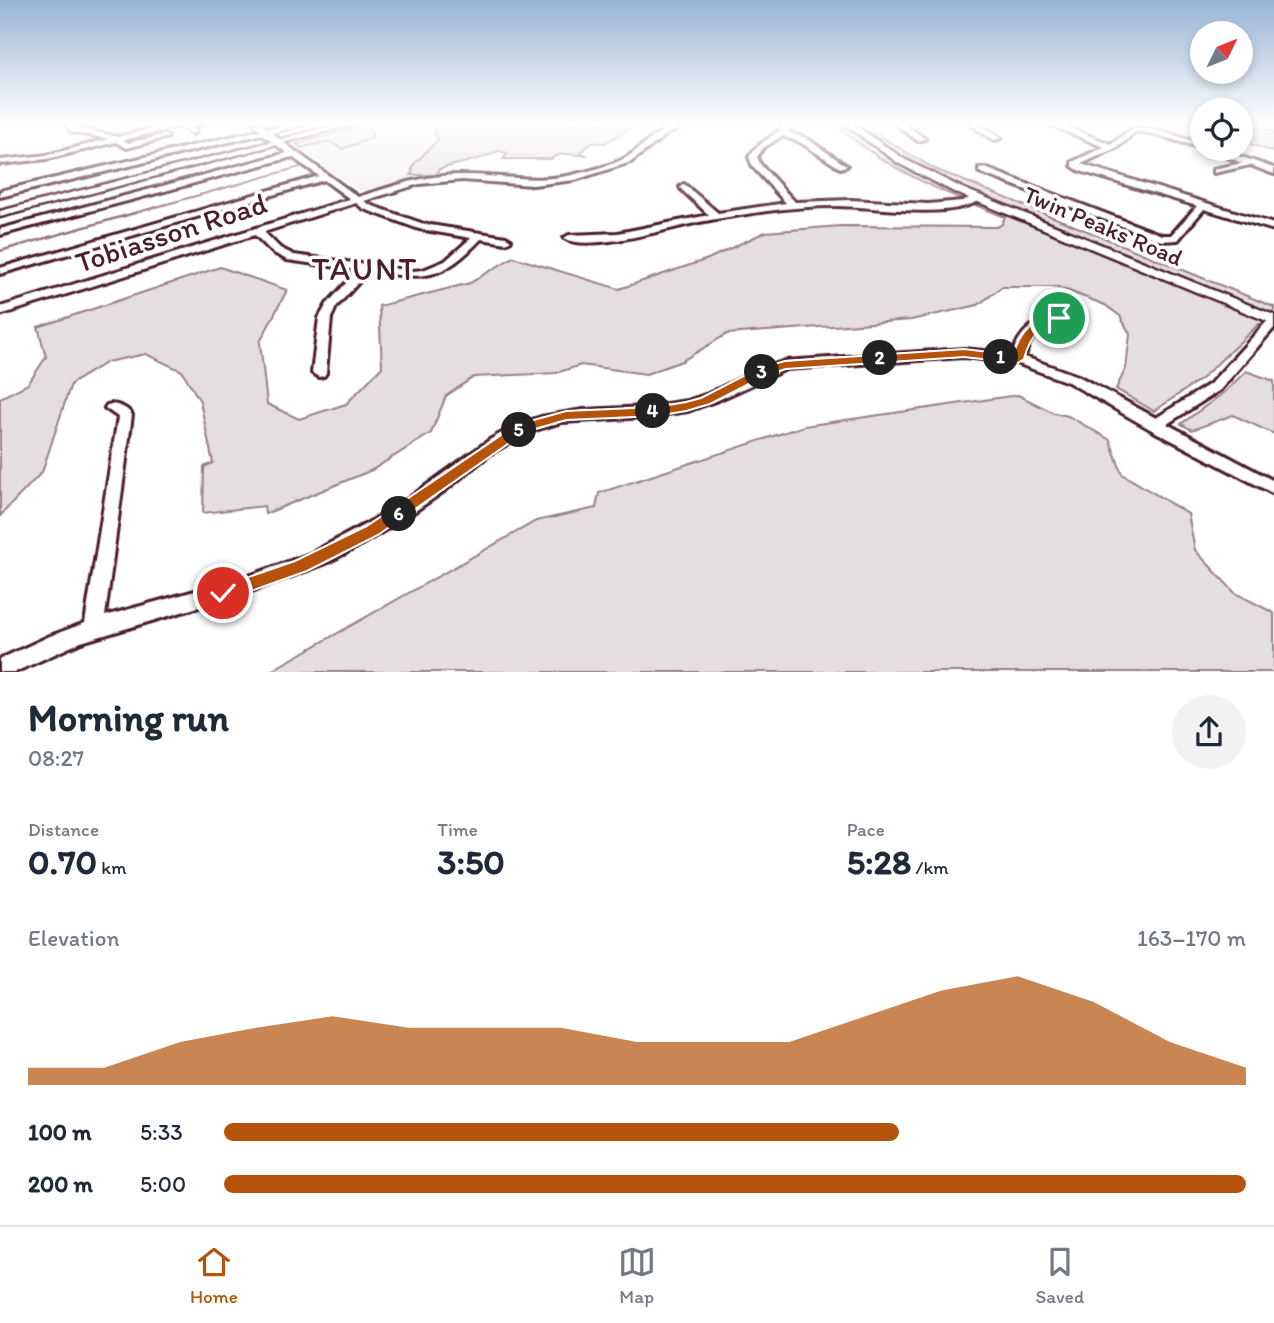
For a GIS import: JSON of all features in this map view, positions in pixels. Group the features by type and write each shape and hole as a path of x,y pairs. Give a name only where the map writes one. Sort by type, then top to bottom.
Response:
{"main road":[{"path":"0,214 229,154"},
{"name":"Twin Peaks Road","path":"892,154 978,198 1274,321"}],"street":[{"path":"0,162 58,154"},
{"path":"0,194 157,154"},
{"path":"0,232 292,154"},
{"path":"294,154 356,200 393,218 460,235 506,240"},
{"name":"Tobiasson Road","path":"0,311 431,179 462,177 533,182 575,177 628,160 635,154"},
{"path":"755,154 756,165 792,205"},
{"path":"826,154 843,166"},
{"path":"1094,154 1076,163 1076,166 1274,227"},
{"path":"1245,161 1274,171"},
{"path":"1217,170 1251,163"},
{"path":"982,170 1167,239 1174,238 1202,206"},
{"path":"0,271 325,177"},
{"path":"684,187 716,216"},
{"path":"569,238 635,235 716,216 792,205 856,203 953,207 978,198"},
{"path":"257,231 275,250 291,258 413,274 432,272 453,262 477,237"},
{"path":"319,373 325,318 331,306 365,269"},
{"path":"1018,359 1024,337 1045,320 1059,318"},
{"path":"1155,425 1215,387 1274,321"},
{"path":"0,669 49,645 94,628 223,593 301,566 372,531 520,429 543,421 592,412 657,411 686,407 706,401 762,372 800,363 964,353 1018,359 1073,379 1274,488"},
{"path":"94,628 125,415 112,408"}],"shaded area":[{"path":"308,154 488,154 362,193"},
{"path":"424,154 490,154 439,169 437,175 411,175 414,164"},
{"path":"507,154 562,154 551,159 503,159"},
{"path":"875,154 910,154 935,169 1274,307 1274,330 1259,324 1201,379 1154,411 1116,389 1126,368 1130,334 1120,316 1105,305 1058,287 1002,287 978,305 911,320 727,334 682,361 646,374 581,365 556,373 474,377 446,396 431,433 372,470 265,514 264,506 203,513 204,467 213,463 200,401 182,371 146,354 107,362 71,384 42,472 0,516 0,398 28,384 46,357 38,327 220,267 287,290 260,342 267,404 299,419 346,404 382,367 379,306 470,283 513,257 619,289 708,259 765,232 840,226 997,227 1002,224 1005,217 937,189"},
{"path":"1246,371 1274,381 1274,434 1233,415 1192,430 1181,424 1226,391"},
{"path":"1018,395 1054,413 1068,416 1110,440 1122,474 1188,514 1195,550 1235,593 1274,613 1274,672 269,672 536,521 596,508 599,493 804,426"}],"waterway":[{"path":"131,214 300,167"},
{"path":"0,251 138,212"}],"district":[{"name":"TAUNT","path":"365,269"}],"route":[{"path":"223,593 301,566 372,531 430,493 496,443 520,429 543,421 592,412 657,411 686,407 706,401 762,372 800,363 964,353 1018,359 1019,347 1024,337 1045,320 1059,318"}]}
